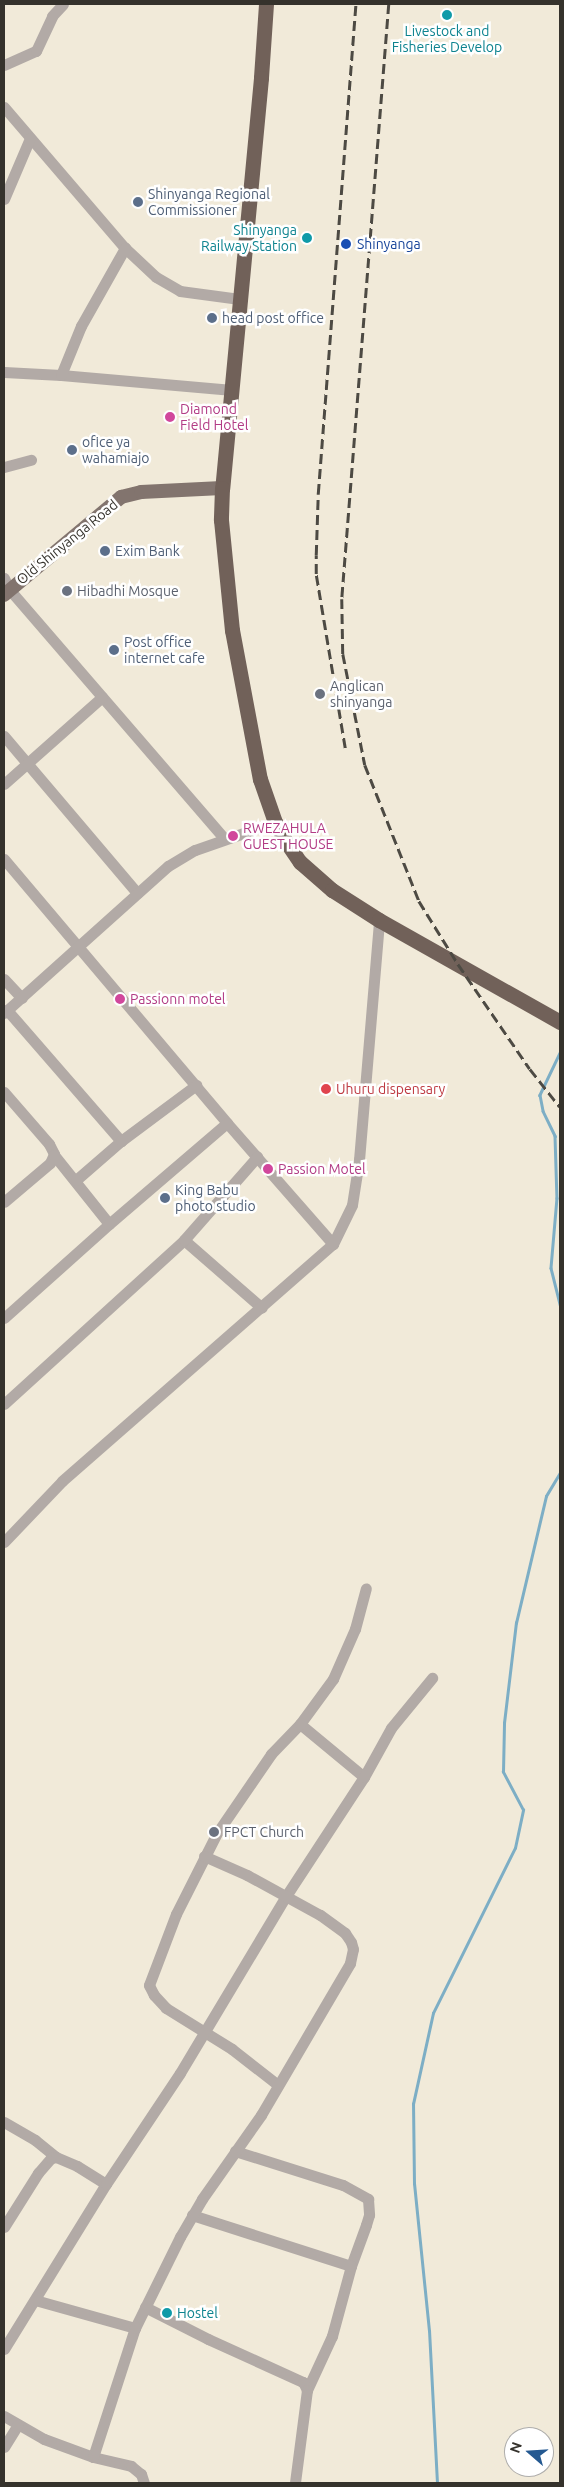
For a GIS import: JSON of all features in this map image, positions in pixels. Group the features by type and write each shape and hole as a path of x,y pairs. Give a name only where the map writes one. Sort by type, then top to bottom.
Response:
{"highway":[{"path":"266,4 261,78 222,488 221,520 232,630 260,779 275,822 300,862 312,873 338,894 379,920 560,1022"}],"main road":[{"name":"Old Shinyanga Road","path":"6,587 121,497 150,491 222,488"}],"street":[{"path":"4,65 36,51 52,16 63,4"},
{"path":"4,107 125,248 156,277 180,291 239,299"},
{"path":"4,199 30,138"},
{"path":"60,374 81,326 125,248"},
{"path":"4,372 60,374 232,390"},
{"path":"4,467 31,460"},
{"path":"6,587 224,838"},
{"path":"4,784 102,697"},
{"path":"4,736 138,893"},
{"path":"120,1141 6,1012 168,866 195,850 224,838 275,822"},
{"path":"4,859 227,1123 333,1244"},
{"path":"4,1542 62,1481 333,1244 352,1205 359,1160 379,920"},
{"path":"4,979 22,998"},
{"path":"76,1180 120,1141 196,1085"},
{"path":"5,1097 49,1144 54,1155 76,1180 109,1224"},
{"path":"4,1318 109,1224 227,1123"},
{"path":"4,1202 50,1163 54,1155"},
{"path":"4,1404 184,1240 257,1156"},
{"path":"184,1240 262,1308"},
{"path":"278,2085 232,2049 166,2008 154,1995 149,1985 176,1914 204,1856 249,1783 271,1754 300,1724 333,1679 346,1652 366,1588"},
{"path":"4,2349 106,2184 180,2073 204,2030 286,1896 364,1777 391,1728 432,1678"},
{"path":"300,1724 364,1777"},
{"path":"92,2457 135,2328 145,2307 192,2216 261,2115 350,1963 353,1950 351,1942 337,1926 286,1896 204,1856"},
{"path":"4,2122 36,2140 56,2157 77,2166 106,2184"},
{"path":"235,2151 343,2185 364,2196 369,2204 369,2214 351,2266 332,2336 307,2390 295,2483"},
{"path":"4,2227 38,2173 51,2158 56,2157"},
{"path":"192,2216 351,2266"},
{"path":"35,2300 135,2328"},
{"path":"145,2307 208,2339 303,2382 307,2390"},
{"path":"4,2416 44,2439 92,2457 131,2466 141,2474 144,2483"},
{"path":"4,2446 18,2425"}],"waterway":[{"path":"560,1053 540,1095 543,1111 555,1136 557,1198 551,1268 560,1305"},
{"path":"437,2483 429,2331 414,2184 413,2104 433,2013 515,1848 523,1810 503,1772 504,1723 516,1623 546,1496 560,1473"}],"railway":[{"path":"345,748 316,574 316,555 318,494 356,4"},
{"path":"389,4 342,599 343,654 365,765 419,901 458,964 530,1069 560,1107"}],"place":[{"name":"Livestock and Fisheries Develop","path":"447,15"},
{"name":"Shinyanga Regional Commissioner","path":"138,202"},
{"name":"Shinyanga Railway Station","path":"307,238"},
{"name":"Shinyanga","path":"346,244"},
{"name":"head post office","path":"212,318"},
{"name":"Diamond Field Hotel","path":"170,417"},
{"name":"ofice ya wahamiajo","path":"72,450"},
{"name":"Exim Bank","path":"105,551"},
{"name":"Hibadhi Mosque","path":"67,591"},
{"name":"Post office internet cafe","path":"114,650"},
{"name":"Anglican shinyanga","path":"320,694"},
{"name":"RWEZAHULA GUEST HOUSE","path":"233,836"},
{"name":"Passionn motel","path":"120,999"},
{"name":"Uhuru dispensary","path":"326,1089"},
{"name":"Passion Motel","path":"268,1169"},
{"name":"King Babu photo studio","path":"165,1198"},
{"name":"FPCT Church","path":"214,1832"},
{"name":"Hostel","path":"167,2313"}]}
